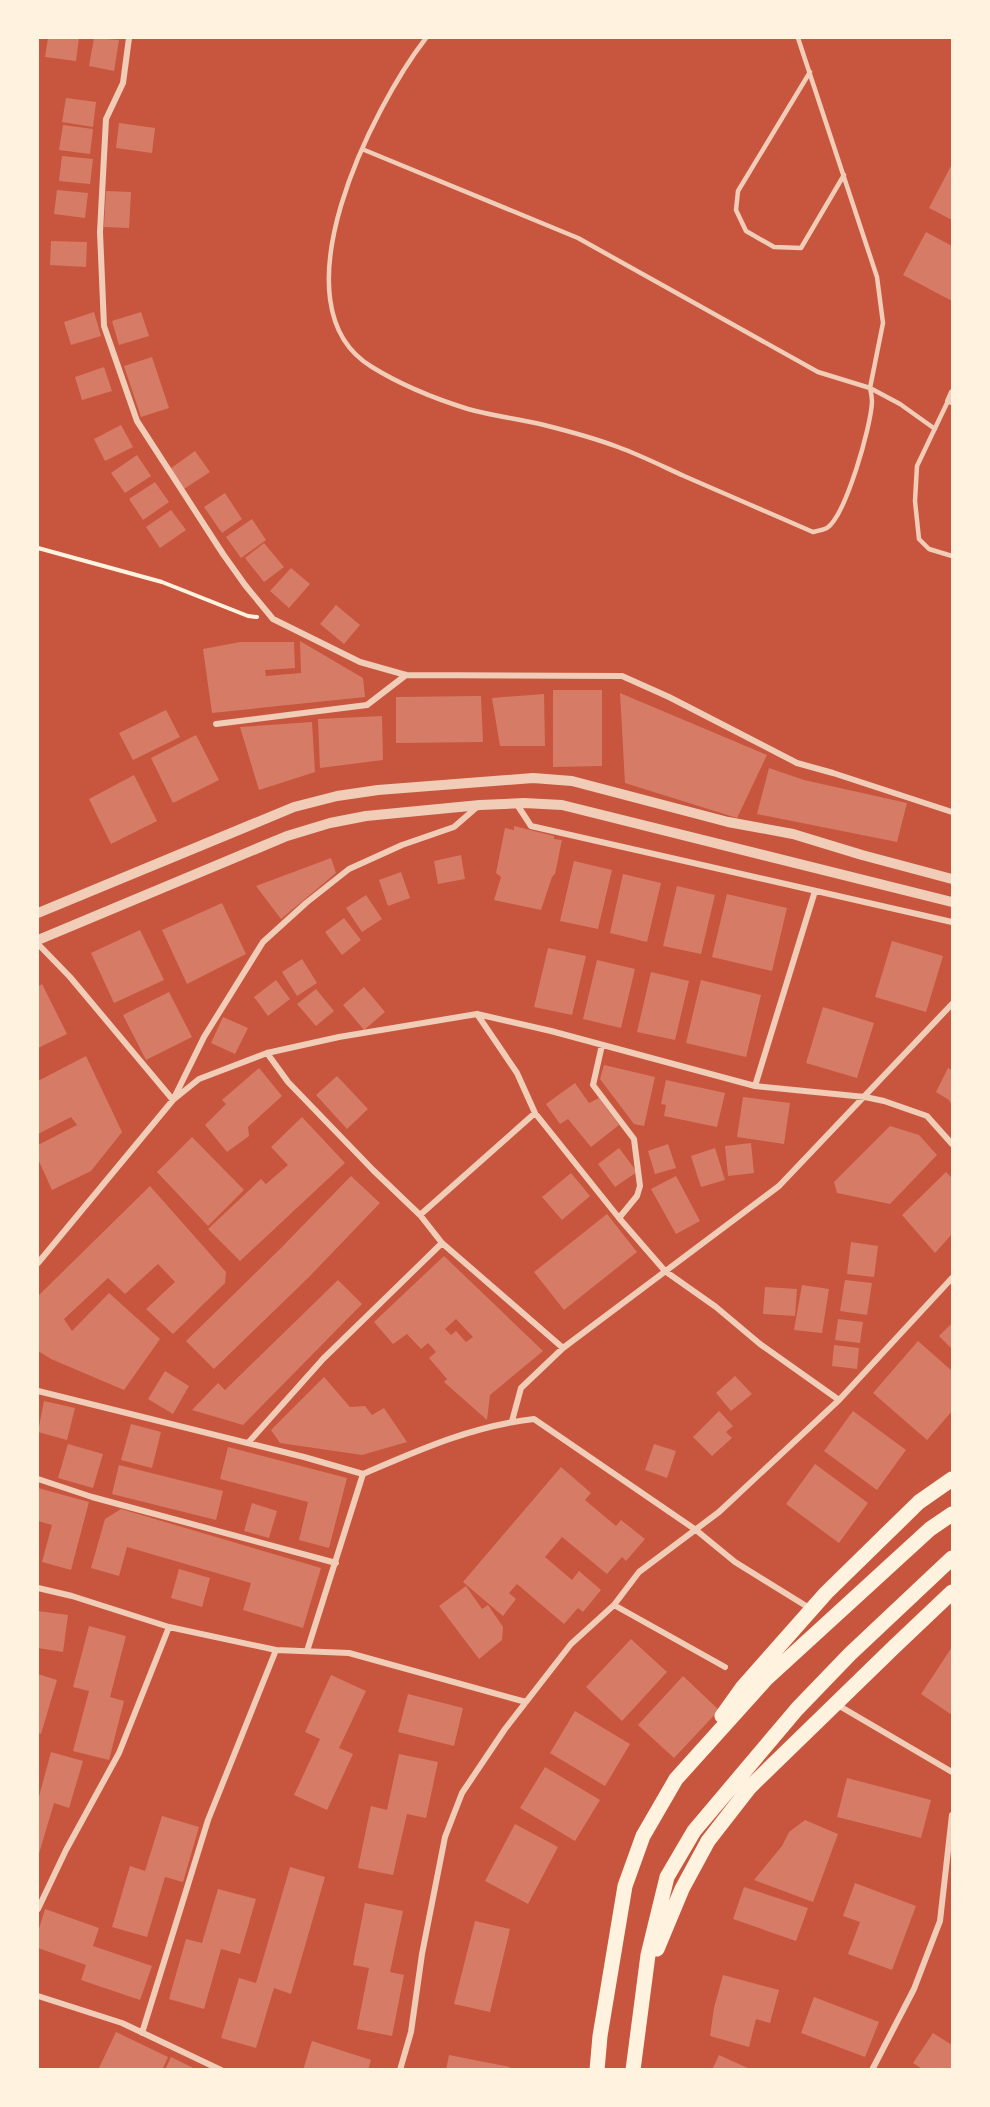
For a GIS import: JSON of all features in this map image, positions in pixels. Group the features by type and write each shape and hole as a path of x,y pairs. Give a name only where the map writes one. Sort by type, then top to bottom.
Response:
{"main road":[{"path":"597,2070 600,2036 625,1886 643,1836 676,1779 742,1688 811,1609 919,1502 952,1479"},
{"path":"676,1779 766,1679 930,1529 952,1514"},
{"path":"633,2070 648,1955 668,1877 694,1831 805,1701 850,1654 952,1558"},
{"path":"644,1982 682,1889 708,1841 750,1787 952,1592"}],"street":[{"path":"129,38 123,83 106,118 100,232 104,326 137,421 223,554 273,619 360,662 406,675 622,676 669,697 796,763 952,812"},
{"path":"950,401 952,392"},
{"path":"216,724 367,705 406,675"},
{"path":"38,913 294,807 337,796 378,790 533,778 572,781 595,786 728,822 793,834 952,879"},
{"path":"516,803 531,826 952,922"},
{"path":"173,1100 70,976 38,942 287,836 330,823 366,816 480,805 516,803 562,805 952,902"},
{"path":"173,1100 204,1037 263,942 306,903 349,869 402,845 454,827 480,805"},
{"path":"754,1086 815,891"},
{"path":"512,1421 521,1388 563,1348 779,1186 952,1004"},
{"path":"38,1263 173,1100 199,1079 267,1053 339,1037 477,1014 754,1086 884,1101 927,1116 952,1144"},
{"path":"477,1014 517,1073 535,1113 665,1270 716,1307 760,1344 839,1400"},
{"path":"602,1045 593,1085 634,1139 640,1185 637,1196 620,1218"},
{"path":"267,1053 288,1082 420,1215 442,1243 563,1348"},
{"path":"420,1215 535,1113"},
{"path":"248,1443 323,1359 442,1243"},
{"path":"400,2070 411,2032 422,1954 445,1837 462,1792 526,1702 571,1644 614,1605 639,1572 719,1512 839,1400 952,1278"},
{"path":"38,1391 304,1457 363,1474 443,1440 512,1421 534,1419 696,1530 735,1562 811,1609"},
{"path":"308,1651 363,1474"},
{"path":"38,1479 92,1497 336,1563"},
{"path":"38,1588 72,1596 169,1627 276,1650 349,1653 526,1702"},
{"path":"614,1605 725,1667"},
{"path":"38,1909 66,1850 119,1753 169,1627"},
{"path":"142,2033 208,1820 276,1650"},
{"path":"835,1704 952,1772"},
{"path":"872,2070 914,1989 940,1921 952,1815"},
{"path":"38,1996 122,2023 221,2070"}],"lane":[{"path":"426,38 375,119 342,202 334,232 329,276 331,310 343,341 354,354 370,366 399,382 468,409 545,425 619,447 813,532 828,527 838,513 864,446 872,401 870,388 883,323 877,277 798,38"},
{"path":"810,72 738,191 736,210 746,231 774,247 801,248 844,175"},
{"path":"362,149 578,238 818,372 870,388 935,429"},
{"path":"950,401 917,466 915,501 919,539 929,549 952,556"}],"path":[{"path":"38,548 162,582 248,616 273,619"}],"building":[{"path":"48,38 79,38 76,61 45,57"},
{"path":"94,38 119,40 114,71 89,66"},
{"path":"66,98 96,102 93,127 62,122"},
{"path":"119,123 155,128 152,153 116,148"},
{"path":"63,125 93,129 90,154 59,150"},
{"path":"62,156 93,159 90,184 59,181"},
{"path":"952,164 952,220 929,208"},
{"path":"57,190 88,193 85,218 54,214"},
{"path":"106,191 131,192 129,228 104,227"},
{"path":"926,232 952,246 952,301 903,275"},
{"path":"51,241 87,242 86,267 50,265"},
{"path":"94,312 101,336 71,345 64,322"},
{"path":"141,312 149,336 119,345 112,321"},
{"path":"152,357 169,408 141,417 124,366"},
{"path":"104,367 112,391 82,400 75,377"},
{"path":"121,425 133,447 105,461 94,439"},
{"path":"195,451 210,472 184,489 170,469"},
{"path":"137,455 151,476 125,493 111,473"},
{"path":"155,482 169,502 143,520 129,499"},
{"path":"225,493 242,519 222,533 204,507"},
{"path":"171,510 186,530 160,548 146,527"},
{"path":"252,519 266,540 241,558 226,537"},
{"path":"264,543 284,567 264,582 245,558"},
{"path":"291,568 310,584 289,608 270,591"},
{"path":"336,605 360,625 344,644 320,624"},
{"path":"300,641 363,678 365,697 212,713 203,649 240,642 294,642 295,668 265,670 266,676 301,673"},
{"path":"553,690 602,690 602,766 553,767"},
{"path":"620,693 767,755 737,818 625,783"},
{"path":"544,694 545,746 500,746 492,698"},
{"path":"481,696 483,742 396,743 396,697"},
{"path":"166,710 180,737 133,760 119,733"},
{"path":"382,716 383,760 320,768 318,719"},
{"path":"312,722 315,772 259,790 240,727"},
{"path":"196,735 219,780 173,803 151,758"},
{"path":"769,768 804,780 907,803 897,842 757,814"},
{"path":"134,775 157,821 111,844 89,799"},
{"path":"514,826 562,840 555,874 541,910 494,900 501,877 496,873 505,828 514,830"},
{"path":"461,855 465,879 438,884 434,861"},
{"path":"331,858 336,873 281,919 256,886"},
{"path":"574,861 612,870 598,929 560,921"},
{"path":"401,872 410,898 388,906 379,880"},
{"path":"623,874 661,883 647,942 610,933"},
{"path":"677,886 715,895 701,954 663,946"},
{"path":"727,894 787,908 772,971 712,957"},
{"path":"366,895 382,919 362,932 346,908"},
{"path":"222,903 246,954 187,984 162,930"},
{"path":"344,918 361,940 342,955 325,932"},
{"path":"140,930 164,980 114,1003 91,953"},
{"path":"892,941 943,956 926,1012 875,997"},
{"path":"548,948 586,956 572,1015 534,1007"},
{"path":"302,959 317,983 297,996 282,972"},
{"path":"597,960 635,969 621,1028 583,1019"},
{"path":"651,972 689,981 675,1040 637,1032"},
{"path":"276,980 290,999 268,1016 254,997"},
{"path":"701,980 761,995 746,1057 686,1043"},
{"path":"42,984 67,1034 38,1048 38,987"},
{"path":"364,987 385,1012 364,1030 343,1005"},
{"path":"316,989 334,1011 316,1026 297,1004"},
{"path":"169,992 192,1037 146,1060 123,1015"},
{"path":"823,1007 874,1023 857,1078 806,1063"},
{"path":"223,1017 248,1028 235,1054 211,1043"},
{"path":"86,1056 122,1132 91,1171 52,1190 38,1159 38,1145 77,1125 71,1117 38,1134 38,1081"},
{"path":"604,1065 655,1077 644,1126 634,1124 600,1079"},
{"path":"259,1068 282,1096 248,1127 249,1136 227,1152 205,1125 226,1104 222,1100"},
{"path":"948,1068 952,1070 952,1106 949,1100 936,1092"},
{"path":"337,1076 368,1109 347,1129 316,1095"},
{"path":"666,1080 725,1093 717,1127 664,1116 666,1105 661,1104"},
{"path":"575,1083 589,1103 599,1098 619,1125 591,1147 568,1119 560,1124 546,1104"},
{"path":"743,1097 790,1103 784,1144 737,1137"},
{"path":"302,1117 345,1163 240,1261 208,1229 261,1179 266,1184 288,1165 271,1147"},
{"path":"890,1126 919,1135 937,1155 890,1204 837,1193 834,1182"},
{"path":"192,1137 244,1190 208,1226 157,1172"},
{"path":"751,1143 754,1173 728,1176 725,1146"},
{"path":"668,1144 676,1168 655,1174 648,1151"},
{"path":"619,1148 637,1172 615,1187 598,1164"},
{"path":"715,1148 725,1180 701,1187 691,1156"},
{"path":"946,1172 952,1178 952,1234 935,1253 902,1215"},
{"path":"571,1173 590,1196 562,1220 542,1197"},
{"path":"351,1176 380,1203 309,1277 214,1369 186,1341"},
{"path":"676,1176 700,1221 676,1234 651,1189"},
{"path":"150,1186 226,1272 225,1283 173,1334 146,1309 175,1282 158,1264 125,1294 108,1278 64,1319 72,1331 109,1293 160,1339 124,1390 51,1359 38,1351 38,1296"},
{"path":"607,1214 637,1252 564,1310 534,1272"},
{"path":"851,1242 878,1246 874,1277 847,1274"},
{"path":"444,1256 543,1351 490,1395 487,1420 444,1382 447,1379 429,1358 436,1352 428,1343 421,1349 407,1334 393,1344 374,1322","holes":["456,1319 473,1337 466,1342 456,1331 451,1335 445,1329"]},
{"path":"338,1280 362,1304 243,1425 192,1410 218,1383 225,1390"},
{"path":"845,1280 872,1283 867,1315 840,1311"},
{"path":"802,1285 829,1289 822,1333 794,1330"},
{"path":"765,1287 797,1289 795,1316 763,1314"},
{"path":"838,1319 863,1322 860,1343 835,1340"},
{"path":"952,1323 952,1349 939,1336"},
{"path":"918,1341 952,1371 952,1411 927,1440 873,1393"},
{"path":"834,1345 859,1348 857,1369 832,1366"},
{"path":"165,1371 189,1386 173,1414 148,1399"},
{"path":"735,1376 752,1394 731,1411 716,1393"},
{"path":"324,1377 350,1407 365,1406 372,1415 384,1408 407,1442 362,1455 280,1443 271,1430"},
{"path":"44,1401 75,1408 67,1440 38,1432"},
{"path":"719,1411 733,1426 726,1432 732,1438 712,1456 693,1437"},
{"path":"853,1411 906,1450 877,1490 824,1451"},
{"path":"131,1424 161,1432 152,1468 121,1460"},
{"path":"68,1444 103,1454 93,1488 58,1478"},
{"path":"654,1444 676,1451 667,1478 645,1470"},
{"path":"228,1447 347,1478 329,1548 299,1540 308,1502 220,1479"},
{"path":"815,1464 868,1503 839,1543 786,1504"},
{"path":"119,1465 223,1491 216,1520 112,1494"},
{"path":"561,1467 591,1493 585,1500 616,1526 621,1520 645,1539 626,1561 622,1557 607,1574 562,1537 545,1557 572,1580 579,1571 601,1590 583,1612 578,1608 564,1624 517,1584 509,1593 516,1599 503,1616 463,1582"},
{"path":"38,1488 89,1502 71,1570 42,1562 52,1525 38,1521"},
{"path":"252,1503 277,1511 269,1538 244,1531"},
{"path":"121,1509 321,1568 303,1628 243,1610 251,1583 127,1547 119,1576 91,1568 105,1519"},
{"path":"179,1569 210,1578 202,1607 171,1598"},
{"path":"466,1586 482,1609 488,1605 503,1627 502,1640 479,1659 439,1606"},
{"path":"38,1611 68,1615 63,1652 38,1648"},
{"path":"89,1626 126,1636 110,1697 124,1701 109,1760 73,1751 89,1691 73,1687"},
{"path":"631,1639 667,1672 622,1721 586,1687"},
{"path":"952,1647 952,1715 921,1694"},
{"path":"38,1674 57,1680 41,1734 38,1733"},
{"path":"331,1675 366,1691 339,1748 353,1754 327,1810 294,1795 320,1739 305,1732"},
{"path":"683,1676 719,1710 674,1758 638,1725"},
{"path":"408,1694 463,1708 454,1746 398,1732"},
{"path":"575,1711 630,1744 605,1786 550,1753"},
{"path":"51,1752 83,1761 69,1808 54,1803 38,1857 38,1800"},
{"path":"399,1754 438,1762 426,1818 407,1814 393,1875 358,1868 371,1806 387,1810"},
{"path":"545,1767 600,1800 575,1841 520,1808"},
{"path":"847,1778 931,1800 921,1838 837,1817"},
{"path":"162,1816 199,1827 183,1882 165,1877 147,1937 112,1927 130,1866 145,1871"},
{"path":"805,1820 838,1834 813,1902 754,1880 782,1846 789,1832"},
{"path":"515,1824 558,1847 528,1904 485,1881"},
{"path":"290,1867 325,1877 291,1994 274,1988 256,2048 221,2038 239,1978 256,1983"},
{"path":"855,1883 916,1906 892,1970 848,1954 860,1922 843,1916"},
{"path":"744,1887 808,1908 796,1941 733,1919"},
{"path":"218,1889 256,1899 240,1954 221,1949 204,2009 169,1999 186,1939 202,1943"},
{"path":"365,1903 403,1911 390,1972 404,1975 392,2036 357,2029 369,1968 353,1965"},
{"path":"45,1909 99,1928 93,1946 152,1966 140,2000 81,1980 86,1965 38,1948 38,1932"},
{"path":"475,1921 510,1929 490,2012 454,2004"},
{"path":"723,1975 779,1990 770,2023 756,2019 749,2047 710,2036 714,2008"},
{"path":"814,1997 879,2022 865,2057 801,2033"},
{"path":"116,2032 168,2057 162,2070 98,2070"},
{"path":"933,2033 952,2045 952,2070 924,2070 913,2063"},
{"path":"312,2041 371,2060 368,2070 303,2070"},
{"path":"449,2055 510,2067 509,2070 446,2070"},
{"path":"719,2055 752,2070 712,2070"},
{"path":"171,2057 197,2070 165,2070"}]}
